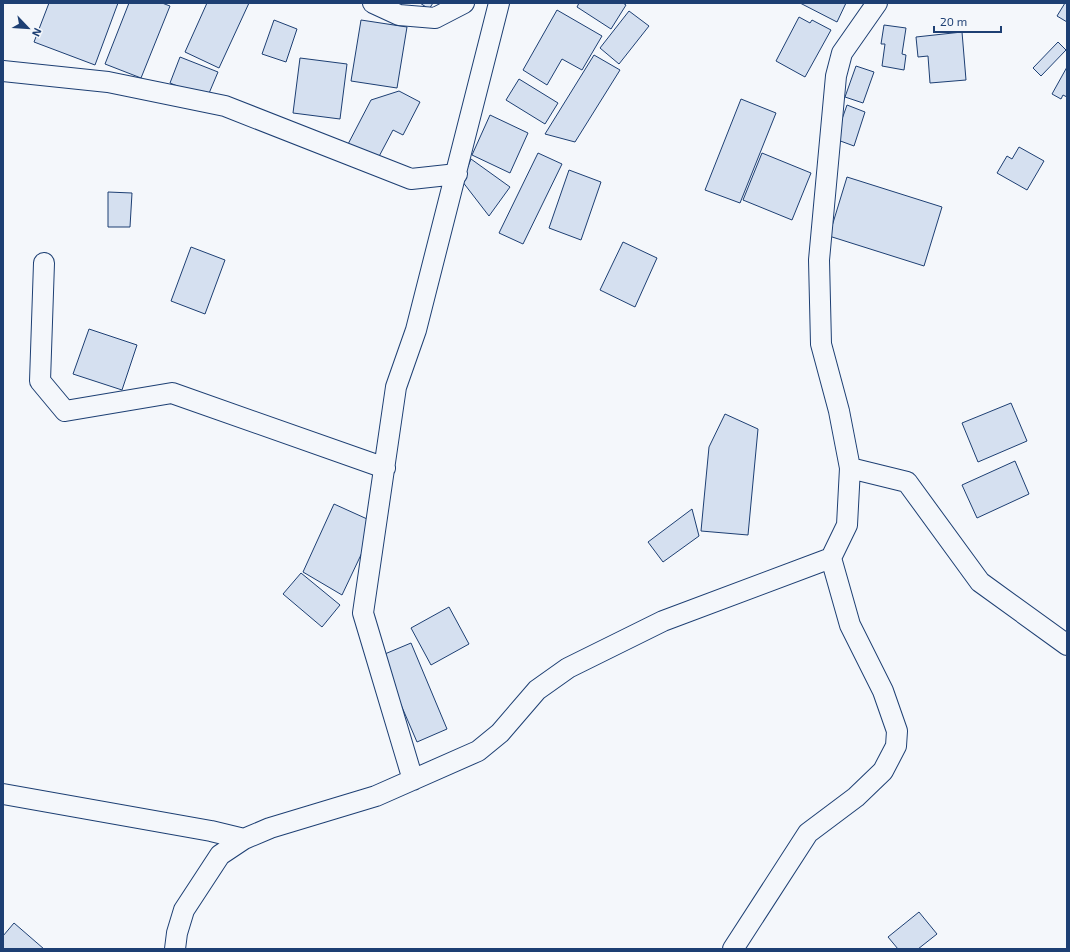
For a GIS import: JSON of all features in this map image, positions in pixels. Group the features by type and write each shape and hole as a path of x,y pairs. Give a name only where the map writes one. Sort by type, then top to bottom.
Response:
{"street":[{"path":"373,3 399,15 435,18 464,3"},
{"path":"413,780 363,613 396,387 416,330 500,3"},
{"path":"733,949 808,833 856,798 883,771 896,746 897,731 883,691 850,625 831,558 847,525 850,468 839,411 821,344 819,260 836,76 842,54 877,3"},
{"path":"3,71 108,82 225,106 411,179 457,174"},
{"path":"44,263 40,381 65,411 172,393 385,468"},
{"path":"850,468 907,482 980,582 1067,645"},
{"path":"175,949 176,933 184,910 220,855 244,839 270,828 376,796 478,751 500,733 537,690 568,668 662,621 831,558"},
{"path":"3,794 211,831 244,839"}],"building":[{"path":"49,3 118,3 95,65 34,42"},
{"path":"129,3 162,3 170,6 141,78 105,64"},
{"path":"207,3 249,3 219,68 185,52"},
{"path":"420,3 433,3 429,9"},
{"path":"579,3 623,3 626,5 611,29 577,7"},
{"path":"800,3 846,3 837,22"},
{"path":"1065,3 1067,3 1067,22 1057,16"},
{"path":"557,10 602,36 582,70 562,59 547,85 523,70"},
{"path":"629,11 649,26 619,64 600,48"},
{"path":"799,17 810,23 812,20 831,30 805,77 776,61"},
{"path":"274,20 297,29 286,62 262,54"},
{"path":"361,20 407,27 397,88 351,81"},
{"path":"884,25 906,28 902,54 906,55 904,70 882,66 885,44 881,44"},
{"path":"962,32 966,80 930,83 928,56 918,57 916,37"},
{"path":"1058,42 1066,50 1041,76 1033,68"},
{"path":"594,55 620,70 575,142 545,134"},
{"path":"180,57 218,72 207,98 170,83"},
{"path":"300,58 347,64 340,119 293,113"},
{"path":"856,66 874,72 863,103 845,97"},
{"path":"1067,67 1067,97 1063,95 1061,99 1052,94"},
{"path":"519,79 558,103 545,124 506,100"},
{"path":"399,91 420,102 403,135 393,130 375,164 346,148 371,100"},
{"path":"741,99 776,113 740,203 705,190"},
{"path":"847,105 865,112 854,146 835,139"},
{"path":"490,115 528,133 510,173 472,155"},
{"path":"1019,147 1044,161 1027,190 997,173 1007,156 1012,159"},
{"path":"538,153 562,164 523,244 499,233"},
{"path":"762,153 811,173 792,220 743,200"},
{"path":"471,159 510,187 489,216 462,181"},
{"path":"569,170 601,182 581,240 549,228"},
{"path":"847,177 942,207 924,266 829,236"},
{"path":"108,192 132,193 130,227 108,227"},
{"path":"623,242 657,258 635,307 600,290"},
{"path":"191,247 225,260 205,314 171,301"},
{"path":"89,329 137,345 122,390 73,374"},
{"path":"1011,403 1027,441 978,462 962,423"},
{"path":"725,414 758,429 748,535 701,531 709,447"},
{"path":"1015,461 1029,494 977,518 962,485"},
{"path":"334,504 376,523 342,595 303,572"},
{"path":"692,509 699,536 663,562 648,542"},
{"path":"301,573 340,605 322,627 283,594"},
{"path":"449,607 469,644 431,665 411,628"},
{"path":"411,643 447,729 417,742 380,656"},
{"path":"919,912 937,934 918,949 898,949 888,937"},
{"path":"14,923 44,949 3,949 3,936"}]}
